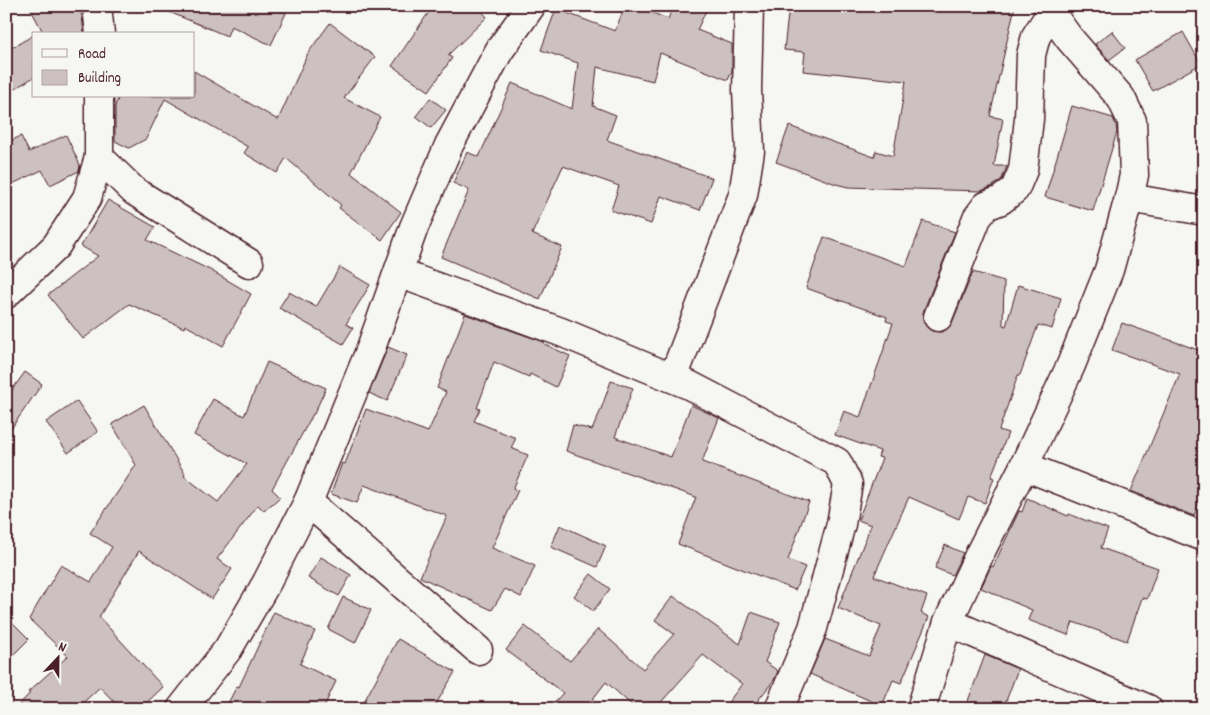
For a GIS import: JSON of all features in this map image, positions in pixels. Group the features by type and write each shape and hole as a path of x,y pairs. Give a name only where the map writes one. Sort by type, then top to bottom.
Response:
{"street":[{"path":"97,6 100,32"},
{"path":"181,709 228,649 267,582 308,502 371,348 414,227 449,145 499,51 531,6"},
{"path":"673,378 743,195 750,152 747,90 749,6"},
{"path":"920,709 948,622 1071,365 1106,279 1134,175 1132,122 1121,98 1069,38 1049,10 1036,36 1031,55 1029,119 1022,170 1016,189 1001,200 986,206 977,218 938,317"},
{"path":"6,294 56,246 87,198 99,157 99,98"},
{"path":"99,157 134,191 249,263"},
{"path":"1129,198 1204,211"},
{"path":"398,273 561,332 673,378 836,462 848,484 841,524 813,628 779,709"},
{"path":"1024,466 1204,537"},
{"path":"308,502 478,650"},
{"path":"948,622 1148,709"}],"building":[{"path":"29,6 77,6 82,16 84,32 43,32"},
{"path":"270,6 286,13 271,45 231,26 227,36 157,7"},
{"path":"433,6 477,6 487,17 448,55 452,58 429,91 392,66"},
{"path":"625,6 635,6 668,19 673,6 708,6 697,30 732,44 732,71 728,80 660,53 653,81 597,67 593,106 616,115 607,140 712,178 700,210 661,196 651,224 611,210 619,186 563,166 532,234 562,247 540,299 441,257 469,190 453,183 467,152 479,157 512,83 572,109 578,63 541,50 556,9 615,31"},
{"path":"789,6 1015,6 990,116 1003,119 994,166 1007,166 1002,179 993,186 981,191 848,187 776,162 789,126 874,157 876,151 893,156 906,81 803,71 805,52 784,50"},
{"path":"330,23 375,57 344,98 380,117 351,173 401,212 382,240 339,208 341,205 286,158 277,173 244,153 248,147 165,99 146,139 129,148 115,141 115,106 118,98 195,98 195,72 278,120 308,53"},
{"path":"1112,31 1125,48 1109,60 1095,44"},
{"path":"1183,32 1201,64 1153,91 1135,60"},
{"path":"32,36 32,78 6,94 6,47 13,47"},
{"path":"430,98 446,110 431,128 416,116"},
{"path":"1072,106 1113,118 1116,125 1117,132 1093,211 1045,197"},
{"path":"66,135 80,165 79,171 50,185 42,170 6,187 6,143 21,136 29,152"},
{"path":"108,200 155,227 147,240 210,270 251,294 223,346 185,325 184,328 129,304 83,339 48,295 98,256 81,246"},
{"path":"923,221 955,232 923,312 926,326 932,331 941,332 952,323 973,272 1004,281 1003,325 1006,326 1018,285 1061,298 1052,329 1038,325 1020,375 1018,375 999,430 1008,433 991,477 994,478 985,503 968,497 959,519 909,497 874,576 927,596 921,613 929,617 901,683 893,680 882,706 810,674 825,639 869,656 881,626 838,608 871,525 858,520 882,458 878,457 880,451 835,435 844,411 860,417 893,323 886,321 887,317 806,288 824,237 906,266"},
{"path":"340,267 370,285 346,324 353,328 343,344 279,308 289,292 316,307"},
{"path":"465,314 544,342 544,344 570,356 556,387 530,374 529,377 494,362 477,408 480,409 474,421 516,438 511,448 528,455 513,489 518,490 492,548 535,566 521,597 505,589 492,610 420,577 447,516 364,485 357,503 331,494 342,463 345,464 366,409 428,432 446,392 437,388"},
{"path":"1122,323 1204,352 1204,490 1194,516 1131,491 1180,374 1112,350"},
{"path":"388,347 407,355 387,401 369,393"},
{"path":"267,362 326,388 314,414 272,489 280,497 264,511 258,505 217,559 232,569 212,599 139,551 99,617 163,687 140,709 121,709 100,687 76,709 15,709 30,693 28,692 68,656 29,619 61,565 91,582 112,547 90,533 136,465 112,424 144,405 185,474 184,476 218,502 247,464 194,435 213,399 244,416"},
{"path":"25,372 42,384 6,436 6,398"},
{"path":"611,381 633,388 615,437 671,457 691,405 719,418 702,462 809,502 788,560 805,567 795,590 678,544 696,497 566,451 573,425 592,430"},
{"path":"77,401 98,432 68,453 46,422"},
{"path":"1027,498 1068,516 1069,514 1108,529 1101,548 1158,568 1147,599 1142,598 1127,641 1073,622 1068,635 1028,620 1032,610 981,588 1019,511 1022,512"},
{"path":"560,525 606,546 597,567 551,547"},
{"path":"945,545 963,553 952,575 935,568"},
{"path":"321,557 351,575 339,596 308,578"},
{"path":"591,574 610,589 593,611 574,596"},
{"path":"673,596 740,644 751,612 780,622 765,662 778,671 774,680 751,709 723,709 742,684 703,655 655,709 636,709 606,682 585,709 548,709 563,693 506,650 525,626 570,661 598,629 643,669 674,634 655,620"},
{"path":"343,597 371,610 355,643 328,629"},
{"path":"274,612 315,631 300,664 336,681 323,709 225,709 237,686 239,687"},
{"path":"6,616 29,639 6,662"},
{"path":"398,639 455,672 433,709 360,709"},
{"path":"985,655 1018,669 1003,709 965,709"}]}
